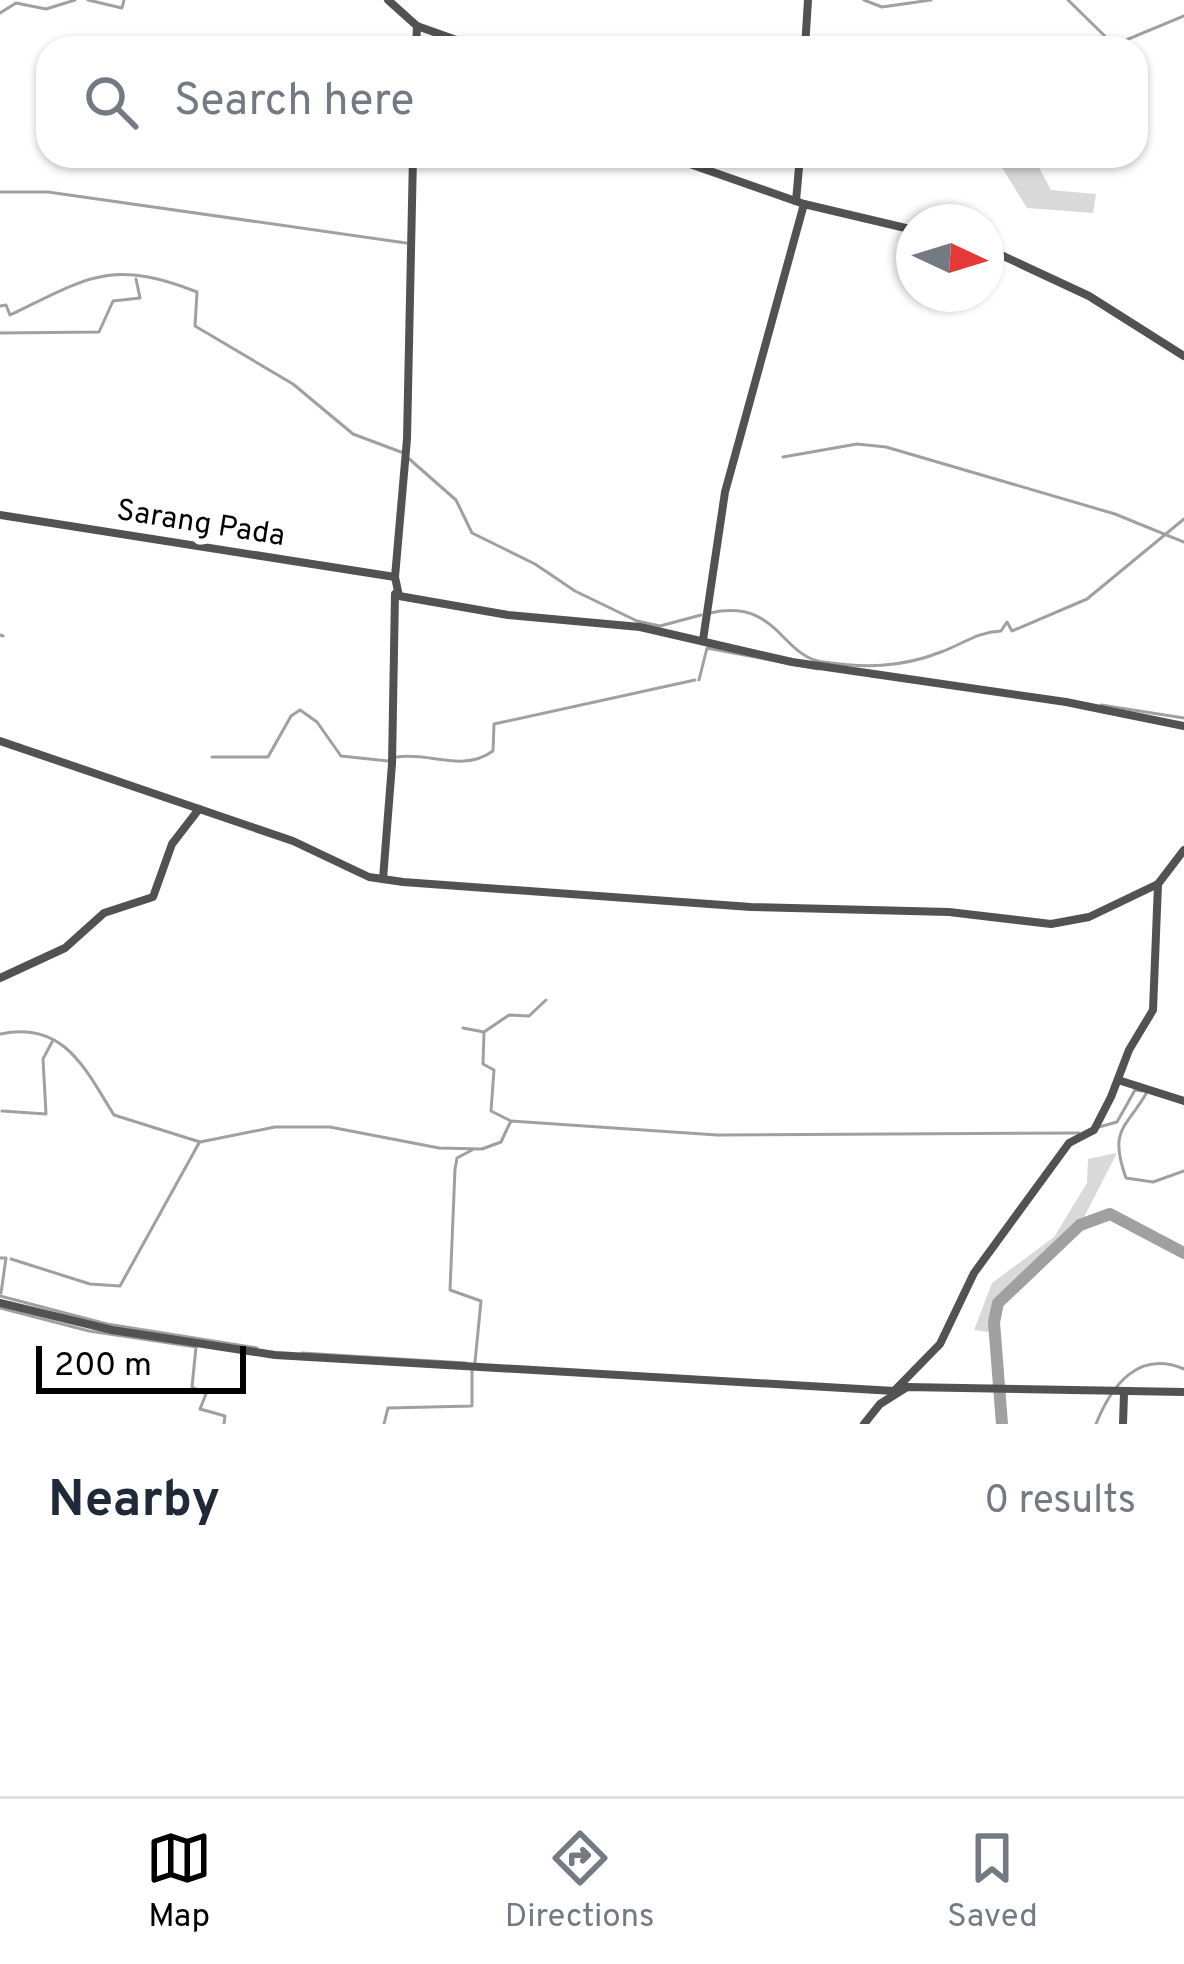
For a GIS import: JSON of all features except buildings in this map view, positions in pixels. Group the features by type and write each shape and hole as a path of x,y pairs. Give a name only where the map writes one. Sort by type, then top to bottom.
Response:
{"street":[{"path":"388,0 417,26 445,36"},
{"path":"806,36 808,0"},
{"path":"417,26 417,36"},
{"path":"382,879 391,786 394,577 407,439 413,168"},
{"path":"701,168 800,203 896,226"},
{"path":"703,641 724,492 800,203 800,168"},
{"path":"1004,256 1089,296 1184,356"},
{"name":"Sarang Pada","path":"0,515 394,577"},
{"path":"394,592 496,613 640,628 792,662 1066,702 1184,726"},
{"path":"0,741 199,809 382,879 751,907 949,912 1051,924 1089,917 1158,884 1184,850"},
{"path":"0,978 64,948 104,913 153,897 172,844 199,809"},
{"path":"864,1424 940,1344 974,1273 1069,1143 1094,1130 1154,1010 1158,884"},
{"path":"1118,1080 1184,1101"},
{"path":"0,1303 112,1330 274,1355 894,1391 1008,1385 1124,1394 1184,1392"},
{"path":"1123,1424 1124,1394"}],"shaded area":[{"path":"1002,168 1039,168 1051,190 1096,194 1093,213 1027,208"},
{"path":"1117,1153 1080,1225 998,1303 995,1333 974,1330 992,1283 1054,1237 1087,1183 1088,1159"}],"waterway":[{"path":"0,13 16,3 46,9 75,0"},
{"path":"88,0 122,8 124,0"},
{"path":"864,0 882,7 931,0"},
{"path":"1068,0 1105,36"},
{"path":"1136,36 1184,16"},
{"path":"0,192 48,192 406,243"},
{"path":"0,306 6,305 10,315 80,282 120,275 142,276 197,292 195,326 293,384 353,434 401,452"},
{"path":"0,333 99,332 113,301 140,298 136,279"},
{"path":"783,457 857,444 886,447 1115,514 1184,542"},
{"path":"407,457 456,500 472,533 535,564 575,591 637,621 660,626 701,615"},
{"path":"710,613 750,613 797,650 823,662 896,664 1001,631 1007,622 1012,631 1087,599 1184,519"},
{"path":"699,680 707,648 818,669"},
{"path":"397,757 470,761 493,751 494,724 695,680"},
{"path":"1101,705 1184,718"},
{"path":"212,757 268,757 291,716 300,710 317,722 341,756 388,761"},
{"path":"509,1120 491,1111 494,1070 483,1064 484,1032 509,1015 529,1016 546,1000"},
{"path":"463,1028 484,1032"},
{"path":"0,1034 41,1034 57,1041 82,1065 114,1115 200,1142 275,1127 330,1127 439,1148 482,1149 501,1142 507,1129"},
{"path":"2,1111 46,1114 43,1059 52,1042"},
{"path":"1099,1127 1117,1122 1135,1090 1142,1091"},
{"path":"1147,1092 1119,1138 1126,1178 1153,1182 1184,1171"},
{"path":"508,1127 511,1121 717,1135 1079,1133"},
{"path":"11,1259 90,1284 120,1286 199,1143"},
{"path":"472,1150 457,1158 455,1169 450,1290 481,1301 475,1362"},
{"path":"1002,1424 994,1322 998,1303 1080,1225 1110,1214 1184,1253"},
{"path":"0,1258 6,1258 1,1293"},
{"path":"0,1296 107,1324 257,1348"},
{"path":"0,1308 89,1331 196,1347 192,1387 206,1394 200,1409 225,1416 224,1424"},
{"path":"302,1353 466,1363"},
{"path":"1096,1424 1110,1396 1129,1374 1154,1364 1184,1369"},
{"path":"384,1424 388,1408 472,1406 472,1371"}]}
